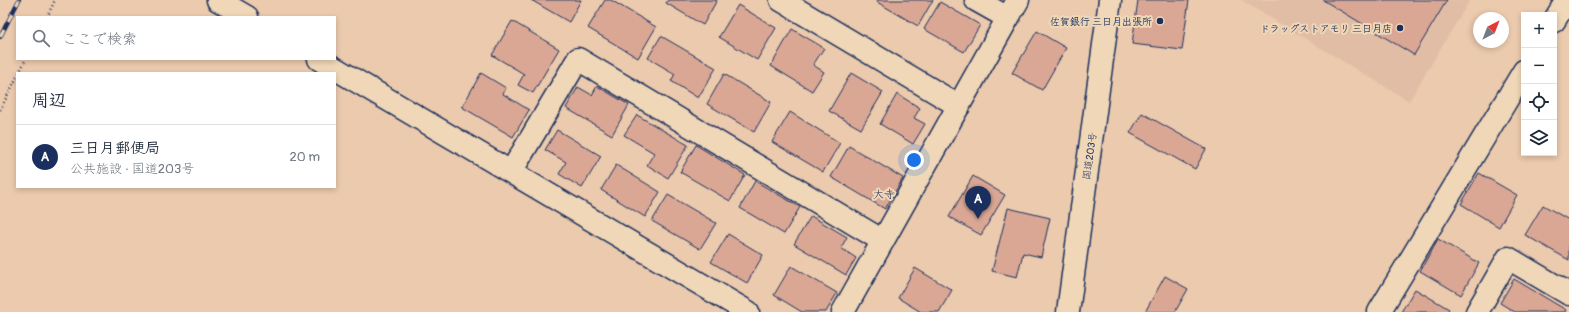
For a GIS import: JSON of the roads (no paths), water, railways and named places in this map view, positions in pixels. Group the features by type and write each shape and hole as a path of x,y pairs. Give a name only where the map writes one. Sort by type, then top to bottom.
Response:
{"main road":[{"path":"218,0 245,16"},
{"path":"781,0 959,106"},
{"path":"843,312 1013,9 976,0"},
{"name":"国道203号","path":"1068,312 1110,0"},
{"path":"1557,16 1567,0"},
{"path":"511,172 578,59 883,241"},
{"path":"320,60 748,312"},
{"path":"1379,312 1521,76"},
{"path":"1477,312 1508,258 1569,294"}],"railway":[{"path":"0,37 19,0"}],"place":[{"name":"佐賀銀行 三日月出張所","path":"1160,21"},
{"name":"ドラッグストアモリ 三日月店","path":"1400,28"},
{"name":"三日月郵便局","path":"978,219"}],"district":[{"name":"大寺","path":"884,194"}]}
